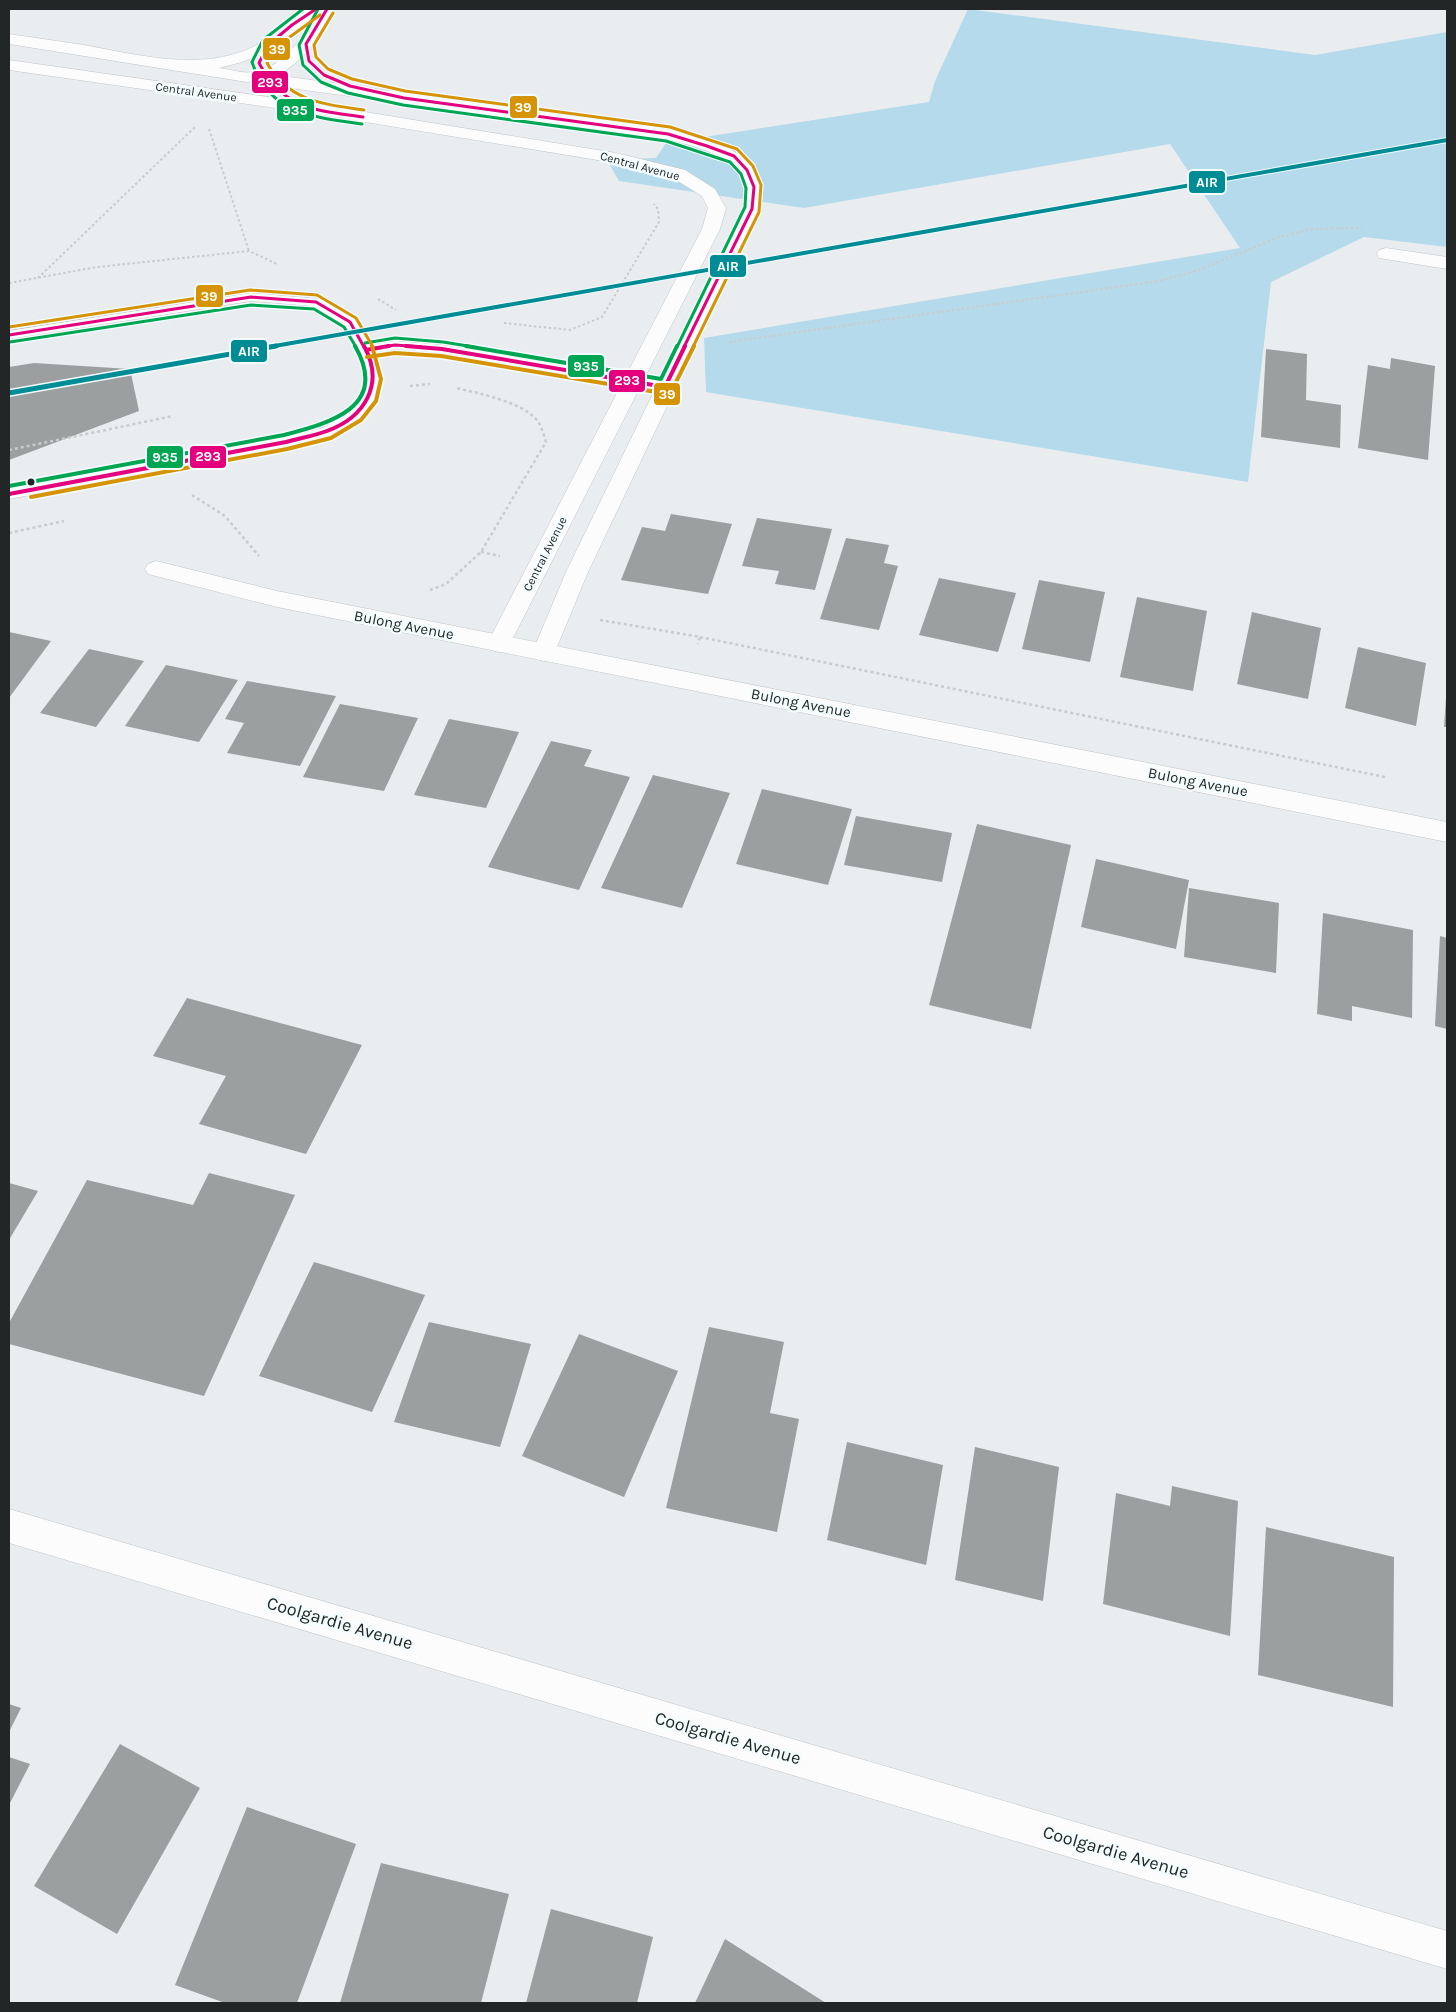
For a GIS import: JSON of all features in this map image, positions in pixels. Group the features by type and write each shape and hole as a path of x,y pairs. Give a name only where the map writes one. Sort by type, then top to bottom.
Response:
{"street":[{"name":"Central Avenue","path":"163,65 208,64 244,57 268,45 292,25 316,9"},
{"path":"268,45 259,63 262,76 282,67 306,44 327,9"},
{"name":"Central Avenue","path":"9,39 73,48 163,65 262,76 404,98 668,134 734,156 747,170 754,187 752,209 577,572 544,653"},
{"name":"Central Avenue","path":"306,44 309,61 324,75 350,86 404,98"},
{"name":"Central Avenue","path":"9,66 304,107 616,158 679,174 709,193 717,208 711,229 499,644"},
{"name":"Central Avenue","path":"147,85 212,86 262,76"},
{"name":"Central Avenue","path":"262,76 281,96 304,107"},
{"path":"1386,254 1447,264"},
{"name":"Bulong Avenue","path":"156,570 276,599 1447,832"},
{"name":"Coolgardie Avenue","path":"9,1526 1447,1950"}],"lane":[{"path":"9,335 251,297 316,302 350,322 366,350 374,380 369,398 356,415 328,431 286,442 9,494"},
{"path":"366,350 395,345 442,349 665,387"}],"path":[{"path":"37,279 198,124"},
{"path":"208,126 249,252"},
{"path":"502,323 570,330 602,317 659,222 658,209 653,201"},
{"path":"722,343 1159,281 1196,270 1257,247 1279,236 1312,229 1363,228"},
{"path":"9,283 98,267 249,252 280,266"},
{"path":"376,298 394,310 402,311"},
{"path":"406,388 412,384 434,384"},
{"path":"422,592 446,584 481,552 546,442 534,416 519,407 454,388"},
{"path":"9,450 173,416"},
{"path":"198,491 189,494 214,507 233,524 244,542 262,559"},
{"path":"700,637 1389,778"}],"shaded area":[{"path":"968,9 1315,55 1447,32 1447,247 1364,237 1271,282 1248,482 706,392 704,338 1240,248 1170,144 804,208 619,181 607,160 656,158 666,143 929,102 935,81"}],"building":[{"path":"1266,349 1307,354 1306,400 1341,405 1340,448 1261,437"},
{"path":"1391,358 1435,366 1428,460 1358,448 1368,365 1390,369"},
{"path":"34,363 130,369 139,411 9,460 9,367"},
{"path":"671,514 732,524 708,594 621,580 642,527 665,531"},
{"path":"757,518 832,529 815,590 775,584 779,571 742,566"},
{"path":"846,538 889,545 884,563 898,566 879,630 820,619"},
{"path":"939,578 1016,593 998,652 919,635"},
{"path":"1039,580 1105,592 1090,662 1022,649"},
{"path":"1137,597 1207,611 1193,691 1120,677"},
{"path":"1252,612 1321,628 1308,699 1237,684"},
{"path":"9,632 51,641 9,698"},
{"path":"1358,647 1426,663 1416,726 1345,708"},
{"path":"89,649 144,661 96,727 40,713"},
{"path":"166,665 238,680 199,742 125,726"},
{"path":"247,681 336,696 300,766 227,753 244,723 225,719"},
{"path":"1446,698 1447,727 1444,727"},
{"path":"340,704 418,718 384,791 303,777"},
{"path":"449,719 519,732 486,808 414,795"},
{"path":"551,741 592,750 584,766 630,777 579,890 488,867"},
{"path":"653,775 730,793 682,908 601,888"},
{"path":"762,789 852,809 828,885 736,864"},
{"path":"856,816 952,833 942,882 844,865"},
{"path":"977,824 1071,845 1031,1029 929,1005"},
{"path":"1096,859 1189,880 1176,949 1081,927"},
{"path":"1189,888 1279,903 1276,973 1184,957"},
{"path":"1323,913 1413,930 1412,1018 1352,1006 1352,1021 1317,1014"},
{"path":"1440,936 1447,938 1447,1029 1435,1026"},
{"path":"187,998 362,1045 306,1154 199,1124 226,1076 153,1056"},
{"path":"209,1173 295,1195 204,1396 9,1344 9,1323 87,1180 193,1205"},
{"path":"9,1183 38,1191 9,1240"},
{"path":"314,1262 425,1295 372,1412 259,1376"},
{"path":"429,1322 531,1344 500,1447 394,1422"},
{"path":"709,1327 784,1342 770,1413 799,1419 777,1532 666,1508"},
{"path":"579,1334 678,1371 624,1497 522,1456"},
{"path":"847,1442 943,1465 926,1565 827,1540"},
{"path":"975,1447 1059,1467 1043,1601 955,1580"},
{"path":"1172,1486 1238,1501 1230,1636 1103,1604 1116,1493 1170,1506"},
{"path":"1266,1527 1394,1557 1393,1707 1258,1675"},
{"path":"9,1704 21,1708 9,1732"},
{"path":"120,1744 200,1788 117,1934 34,1886"},
{"path":"9,1757 30,1764 9,1805"},
{"path":"247,1807 356,1844 297,2003 225,2003 175,1985"},
{"path":"381,1863 509,1894 481,2003 340,2003"},
{"path":"551,1909 653,1937 637,2003 526,2003"},
{"path":"725,1939 826,2003 695,2003"}],"transit line":[{"name":"935","path":"303,9 263,40 252,62 258,79 267,92 295,110 329,119 362,124"},
{"name":"293","path":"316,9 292,25 268,45 259,63 267,79 289,99 316,109 363,117"},
{"name":"935","path":"318,9 299,45 303,65 321,82 348,93 403,105 666,141 730,162 741,174 746,188 745,207 661,379 443,342 395,338 365,343"},
{"name":"293","path":"327,9 306,44 309,61 324,75 350,86 404,98 668,134 734,156 747,170 754,187 752,209 665,387 442,349 395,345 366,350"},
{"name":"39","path":"333,13 314,45 316,57 328,69 352,79 405,91 670,127 737,149 753,166 761,185 759,212 672,390 668,394 441,356 395,353 367,357"},
{"name":"39","path":"320,15 283,42 267,63 284,86 295,93 322,103 364,110"},
{"name":"AIR","path":"9,393 1447,140"},
{"name":"39","path":"9,327 250,290 317,295 356,318 373,347 381,379 376,401 361,420 331,438 287,449 31,497"},
{"name":"293","path":"9,335 251,297 316,302 350,322 366,350 374,380 369,398 356,415 328,431 286,442 9,494"},
{"name":"935","path":"9,486 284,435 325,424 351,409 362,395 366,380 359,353 344,327 314,309 251,305 10,342"}]}
